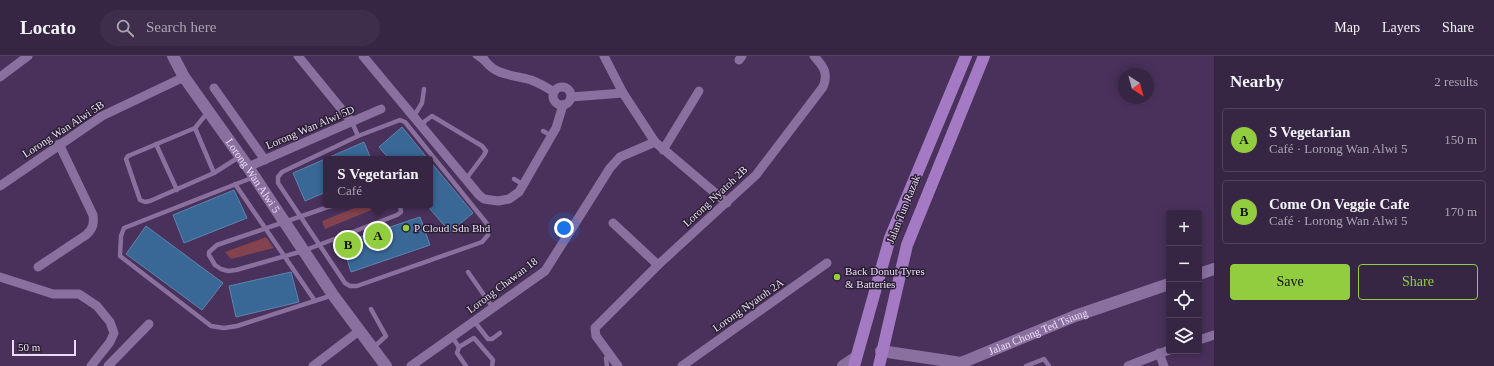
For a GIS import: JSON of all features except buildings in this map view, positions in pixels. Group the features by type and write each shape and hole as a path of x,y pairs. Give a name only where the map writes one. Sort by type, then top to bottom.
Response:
{"highway":[{"name":"Jalan Tun Razak","path":"855,362 890,238 966,56"},
{"name":"Jalan Tun Razak","path":"879,366 881,351 906,245 984,56"}],"street":[{"path":"0,76 28,56"},
{"name":"Lorong Wan Alwi 5","path":"173,56 184,77 248,167 333,296 386,366"},
{"path":"298,56 352,122"},
{"path":"363,56 465,179 479,195 489,201 514,197 524,185 558,124 563,105"},
{"path":"482,56 487,65 501,74 532,80 554,92"},
{"path":"604,56 623,93 655,142 727,203"},
{"name":"Lorong Nyatoh 2B","path":"609,353 594,331 658,265 756,175 823,87 827,78 826,71 814,56"},
{"name":"Lorong Wan Alwi 5B","path":"0,186 59,144 102,116 184,77"},
{"path":"560,87 564,87 570,92 571,97 567,104 563,105 556,103 552,96 554,92 560,87"},
{"path":"214,88 265,160"},
{"path":"663,150 699,91"},
{"path":"571,97 623,93"},
{"name":"Lorong Wan Alwi 5D","path":"248,167 381,109"},
{"name":"Lorong Chawan 18","path":"411,366 545,271 610,168 620,157 655,142"},
{"path":"38,267 86,235 92,230 94,222 93,215 59,144"},
{"path":"613,223 658,265"},
{"name":"Lorong Nyatoh 2A","path":"682,366 827,263"},
{"path":"1202,273 1214,269"},
{"path":"0,277 53,294 79,294 97,306 110,322 114,333 110,342 91,366"},
{"name":"Jalan Chong Ted Tsiung","path":"881,351 961,363 1075,316 1166,285"},
{"path":"108,366 149,324"},
{"path":"313,366 359,331"},
{"path":"1202,339 1214,335"},
{"path":"1128,366 1166,351"},
{"path":"609,353 618,366"},
{"path":"1159,353 1164,366"},
{"path":"843,366 855,362"}],"lane":[{"path":"475,56 487,65"},
{"path":"414,116 422,103 424,89"},
{"path":"209,111 195,128 156,144 126,159 140,200 145,202 150,201 176,190 214,173 240,156"},
{"path":"422,126 425,121 432,116 482,146 486,151 484,155 465,179"},
{"path":"432,156 405,122 400,120 358,136 280,174 278,183 345,283 353,287 482,242 488,235 488,225 433,157"},
{"path":"352,122 358,136"},
{"path":"195,128 214,173"},
{"path":"543,131 552,136"},
{"path":"156,144 176,190"},
{"path":"254,177 124,228 121,236 120,256 211,326 224,328 237,326 333,296"},
{"path":"514,179 524,185"},
{"path":"235,184 315,301"},
{"path":"326,208 217,245 210,252 211,260 221,269 228,271 286,257 320,246 397,215 401,212 400,208"},
{"path":"468,272 493,308"},
{"path":"370,309 386,336 373,348"},
{"path":"474,321 488,339 492,339 500,333"},
{"path":"452,337 460,347"},
{"path":"466,366 457,353 460,347 474,338 493,360 492,366"},
{"path":"606,366 606,358 609,353"},
{"path":"1026,366 1044,359 1049,366"}],"shaded area":[{"path":"354,208 377,208 325,229 322,221"},
{"path":"266,237 274,248 231,259 225,252"}],"place":[{"name":"P Cloud Sdn Bhd","path":"406,228"},
{"name":"S Vegetarian","path":"378,236"},
{"name":"Come On Veggie Cafe","path":"348,245"},
{"name":"Back Donut Tyres & Batteries","path":"837,277"}]}
